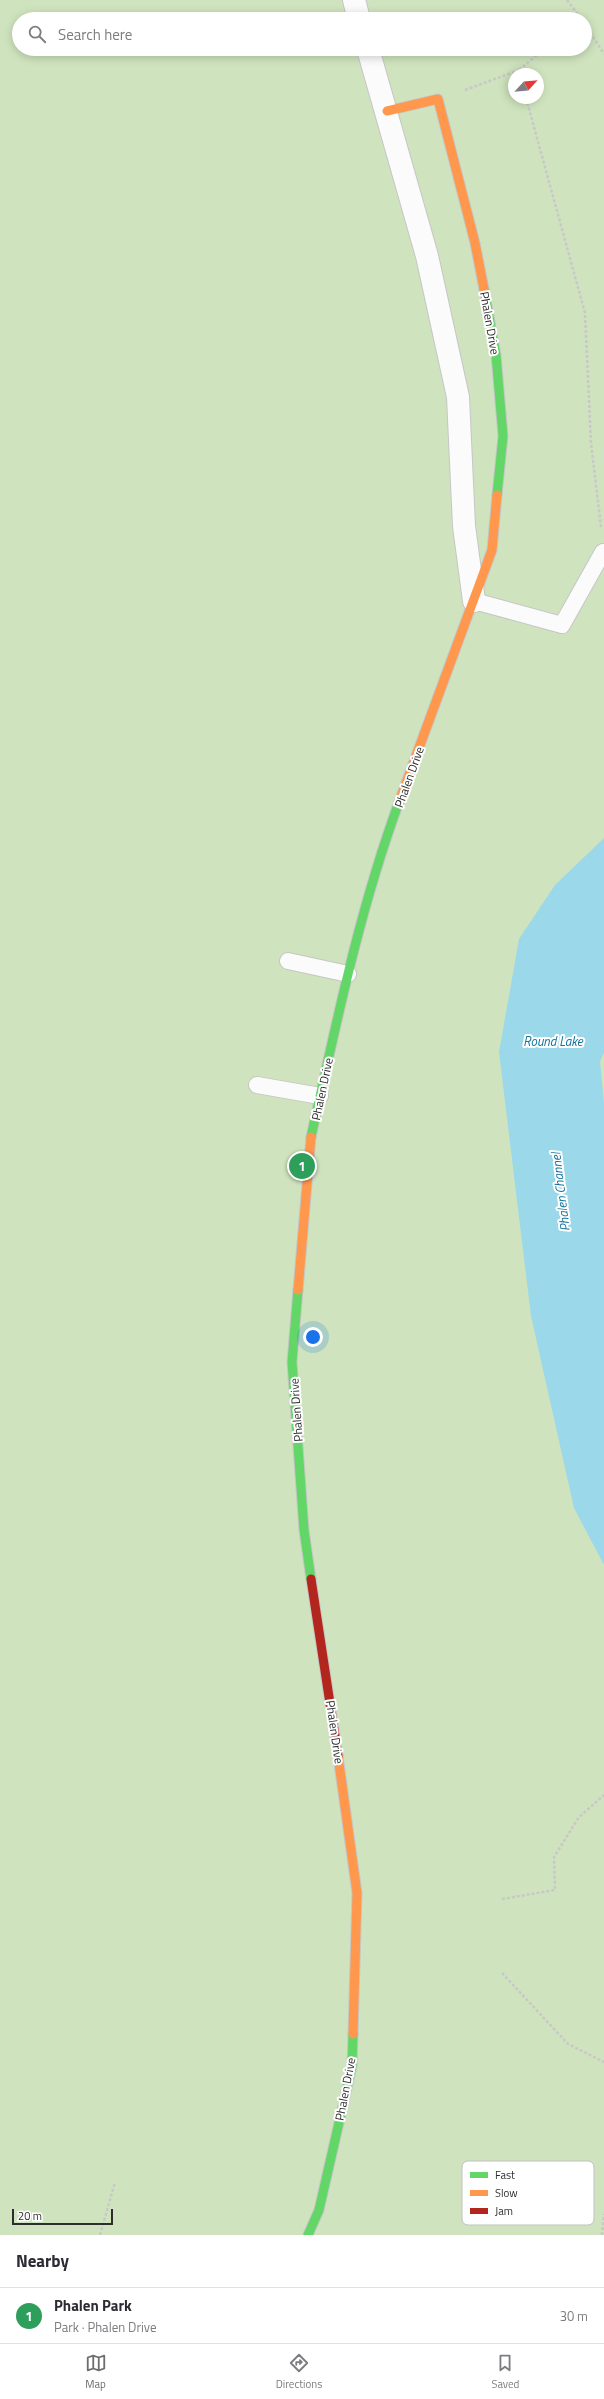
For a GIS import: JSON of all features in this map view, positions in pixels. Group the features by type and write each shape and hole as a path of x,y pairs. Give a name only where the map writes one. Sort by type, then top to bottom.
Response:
{"street":[{"path":"354,0 357,12"},
{"name":"Phalen Drive","path":"370,56 427,256 458,397 464,526 474,601"},
{"path":"387,111 438,99"},
{"name":"Phalen Drive","path":"308,2235 319,2210 352,2066 357,1893 336,1738 304,1530 292,1362 310,1143 348,974 387,835 492,550 503,436 496,354 475,243 438,99"}],"lane":[{"path":"474,601 562,625 604,552"},
{"path":"288,962 348,974"},
{"path":"257,1085 320,1096"}],"path":[{"path":"567,0 576,12"},
{"path":"592,35 604,54"},
{"path":"521,68 536,56"},
{"path":"438,99 508,74"},
{"path":"528,104 585,313 591,443 604,552"},
{"path":"502,1899 555,1890 554,1857 579,1817 604,1795"},
{"path":"502,1973 568,2044 604,2062"},
{"path":"100,2235 115,2182"},
{"path":"602,2235 604,2214"}],"green space":[{"path":"0,0 604,0 604,2235 0,2235"}],"water":[{"name":"Round Lake","path":"604,838 604,1053 600,1061 604,1103 604,1565 574,1508 531,1316 499,1052 519,939 555,885"}],"traffic: fast":[{"path":"484,289 496,355 503,436 497,495"},
{"path":"311,1137 339,1011 360,926 399,802"},
{"path":"298,1290 292,1362 304,1530 311,1579"},
{"path":"308,2235 319,2210 352,2066 353,2034"}],"traffic: slow":[{"path":"387,111 438,99 475,243 484,289"},
{"path":"399,802 492,550 497,495"},
{"path":"298,1290 311,1137"},
{"path":"338,1756 357,1893 353,2034"}],"traffic: jam":[{"path":"311,1579 338,1756"}],"place":[{"name":"Phalen Park","path":"302,1166"}],"water label":[{"name":"Phalen Channel","path":"560,1192"}]}
